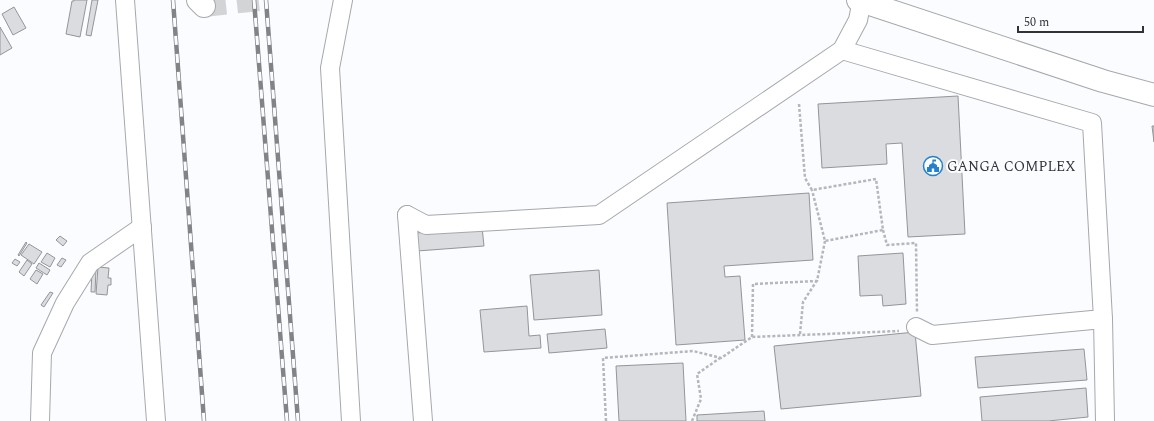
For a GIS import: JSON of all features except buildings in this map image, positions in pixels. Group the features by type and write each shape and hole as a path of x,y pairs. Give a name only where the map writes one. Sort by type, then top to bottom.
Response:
{"main road":[{"path":"860,0 1103,81 1154,95"},
{"path":"898,0 1006,36 1154,82"}],"street":[{"path":"125,0 156,421"},
{"path":"343,0 330,68 351,421"},
{"path":"424,421 407,215 426,225 599,215 842,50 858,20 860,0"},
{"path":"842,50 1092,123 1103,319 1105,421"},
{"path":"40,421 42,353 65,303 90,263 142,227"},
{"path":"916,327 932,335 1103,319"}],"path":[{"path":"799,104 805,178 812,190 826,241 817,281 802,302 800,334"},
{"path":"692,421 701,399 698,374 752,337 896,331 916,327 916,243 887,245 883,230 876,179 812,190"},
{"path":"826,241 883,230"},
{"path":"752,337 753,284 817,281"},
{"path":"606,421 603,358 693,351 721,358"}],"tunnel":[{"path":"204,6 259,0"}],"railway":[{"path":"173,0 204,421"},
{"path":"254,0 287,421"},
{"path":"266,0 298,421"}],"place":[{"name":"GANGA COMPLEX","path":"933,166"}]}
